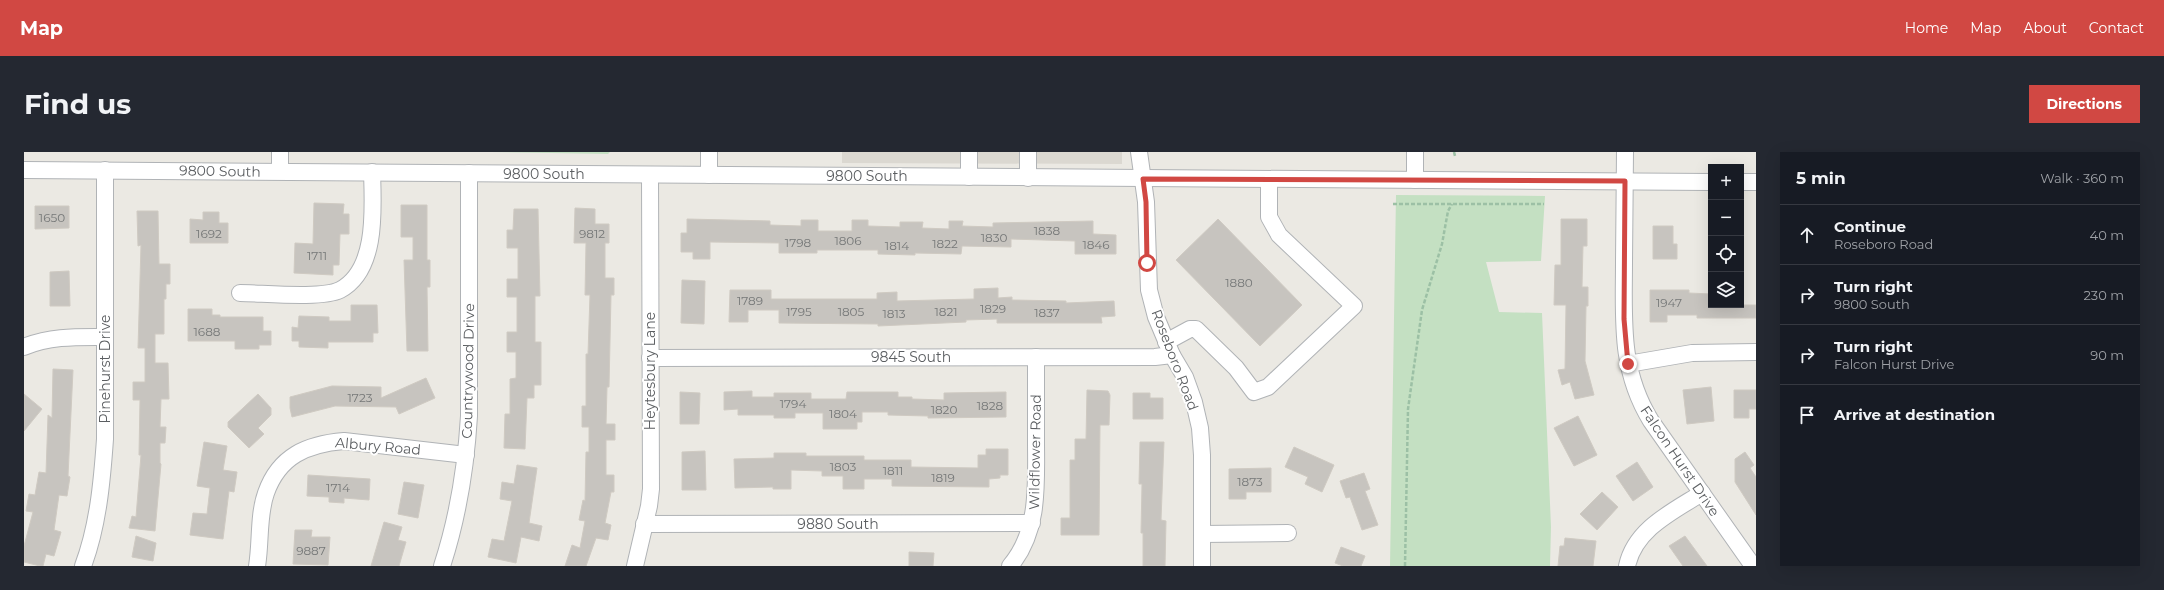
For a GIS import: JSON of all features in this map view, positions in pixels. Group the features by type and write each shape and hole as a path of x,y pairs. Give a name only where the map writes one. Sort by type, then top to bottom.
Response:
{"street":[{"path":"280,152 280,171"},
{"path":"709,152 709,175"},
{"path":"969,152 969,177"},
{"path":"1028,152 1028,178"},
{"name":"Roseboro Road","path":"1139,152 1146,202 1150,290 1156,317 1169,348 1187,383 1194,402 1200,428 1202,455 1202,566"},
{"path":"1415,152 1415,180"},
{"name":"Falcon Hurst Drive","path":"1625,152 1624,319 1628,364 1633,384 1640,403 1753,566"},
{"name":"9800 South","path":"24,170 1708,182"},
{"name":"Pinehurst Drive","path":"83,566 95,520 102,480 105,439 105,170"},
{"path":"240,293 323,294 340,290 352,281 363,263 370,245 373,222 372,172"},
{"name":"Countrywood Drive","path":"442,566 451,537 460,498 466,455 469,416 469,173"},
{"name":"Heytesbury Lane","path":"635,566 651,489 650,175"},
{"path":"1169,348 1190,329 1196,329 1236,368 1254,392 1268,387 1354,306 1279,235 1269,217 1269,180"},
{"path":"1744,182 1756,182"},
{"path":"24,347 34,343 61,338 105,337"},
{"name":"9845 South","path":"650,358 1155,357 1169,348"},
{"path":"1628,364 1692,353 1756,352"},
{"name":"Wildflower Road","path":"1010,566 1024,544 1032,523 1036,494 1036,357"},
{"name":"Albury Road","path":"257,566 266,494 276,472 288,459 304,449 323,442 344,441 466,455"},
{"path":"1627,566 1633,549 1642,535 1659,521 1702,493"},
{"name":"9880 South","path":"644,524 1032,523"},
{"path":"1202,534 1288,533"}],"path":[{"path":"1454,152 1455,156"},
{"path":"1393,204 1544,204"},
{"path":"1405,566 1409,402 1422,310 1442,244 1448,211 1452,204"}],"shaded area":[{"path":"842,152 1122,152 1122,164 842,163"}],"green space":[{"path":"491,152 610,152 608,154"},
{"path":"1396,195 1545,196 1541,261 1486,262 1499,312 1542,313 1551,527 1550,566 1390,566"}],"building":[{"path":"314,203 344,204 343,214 349,214 349,234 340,234 339,265 333,265 333,275 294,273 295,243 313,244"},
{"path":"401,205 427,205 427,260 430,260 430,287 427,287 428,351 407,351 404,260 413,260 413,237 401,237"},
{"path":"35,206 69,206 69,228 35,229"},
{"path":"575,208 595,209 595,224 609,224 609,243 605,243 605,278 614,278 614,295 611,295 609,387 607,387 606,424 615,424 615,440 606,440 606,475 614,475 614,492 611,492 605,523 611,525 608,540 596,538 586,566 565,566 572,545 580,548 585,521 579,520 583,500 585,501 586,452 589,452 589,427 582,427 582,406 586,406 586,354 588,354 590,295 585,295 586,243 574,243"},
{"path":"514,209 538,209 540,296 535,296 535,342 541,342 541,385 534,385 534,398 527,398 525,449 504,448 505,414 510,414 510,379 516,378 516,352 507,352 507,332 517,332 517,297 507,297 507,279 518,279 518,248 507,248 507,230 513,230"},
{"path":"137,211 158,211 159,264 170,264 170,284 166,284 166,299 164,299 164,334 155,334 155,363 168,363 169,399 161,399 160,427 166,427 165,443 160,443 161,464 155,531 129,528 132,516 136,517 141,455 139,455 140,400 133,400 133,382 145,382 145,348 138,348 141,245 138,246"},
{"path":"203,212 219,212 219,223 228,223 228,243 190,243 190,219 203,220"},
{"path":"687,219 770,221 770,225 801,226 801,220 818,220 818,231 852,231 852,220 868,220 868,226 900,227 900,222 923,222 922,228 949,229 949,221 963,221 962,226 993,227 993,223 1093,221 1093,234 1116,235 1116,254 1075,254 1075,241 1011,239 1011,247 962,246 961,254 915,253 915,255 878,254 878,250 817,250 817,253 779,253 779,243 710,242 710,259 693,259 693,252 681,252 681,233 687,233"},
{"path":"1218,219 1302,305 1260,346 1176,260"},
{"path":"1561,219 1587,219 1587,246 1583,246 1582,287 1588,287 1588,306 1586,306 1585,361 1594,395 1575,399 1570,382 1562,385 1558,370 1565,369 1566,305 1554,305 1555,265 1561,265"},
{"path":"1653,226 1673,226 1673,244 1677,244 1677,259 1653,259"},
{"path":"69,271 70,306 50,306 50,272"},
{"path":"682,280 705,281 704,324 681,323"},
{"path":"998,288 998,298 1012,297 1012,300 1066,301 1066,303 1114,301 1115,316 1101,317 1102,323 997,323 997,319 878,326 878,324 779,323 779,310 748,310 748,322 729,322 730,290 771,290 771,299 877,299 877,293 897,292 897,301 974,299 974,289"},
{"path":"1650,290 1689,290 1689,293 1708,294 1708,308 1744,308 1744,305 1756,305 1756,318 1697,318 1697,315 1667,315 1667,322 1650,322"},
{"path":"351,305 377,305 378,333 373,333 373,342 328,342 328,348 299,347 299,341 292,341 292,327 298,328 299,316 329,317 329,321 351,321"},
{"path":"188,309 212,309 212,315 220,315 220,317 263,317 263,331 271,331 271,345 259,345 259,349 235,349 235,341 188,341"},
{"path":"53,369 73,370 68,476 70,477 67,496 59,495 54,530 61,532 54,556 46,554 43,566 40,566 24,562 24,546 33,512 26,511 29,494 35,495 39,472 46,473 48,415 52,418"},
{"path":"426,378 435,398 399,414 396,407 335,406 292,417 290,397 332,386 381,387 381,398"},
{"path":"1711,387 1714,421 1687,424 1683,390"},
{"path":"1087,390 1108,391 1110,395 1109,425 1100,425 1099,535 1061,535 1061,518 1070,518 1070,460 1075,460 1075,439 1086,439"},
{"path":"1734,390 1756,390 1756,409 1749,409 1749,418 1734,418"},
{"path":"752,391 752,397 774,397 774,393 811,393 811,399 846,399 847,392 898,392 898,397 944,400 944,393 1006,392 1006,417 928,418 928,416 888,415 888,412 862,412 862,422 857,422 857,429 823,429 823,413 795,413 795,418 774,418 774,415 738,415 738,409 724,410 724,392"},
{"path":"680,392 700,393 699,424 680,424"},
{"path":"1133,393 1150,393 1150,398 1163,398 1163,419 1133,419"},
{"path":"24,394 42,409 24,431"},
{"path":"258,394 271,408 271,415 258,428 264,434 249,448 228,427 228,422"},
{"path":"1578,416 1597,455 1574,466 1554,428"},
{"path":"204,442 227,446 223,470 237,472 234,492 229,491 223,539 190,535 193,513 207,514 210,488 197,486"},
{"path":"1140,442 1164,442 1161,520 1166,521 1165,566 1143,566 1143,533 1141,533 1142,484 1139,484"},
{"path":"1294,447 1334,465 1322,492 1305,484 1308,477 1285,467"},
{"path":"986,449 1008,449 1008,475 1000,475 1000,478 989,479 989,487 892,486 892,479 864,479 864,489 843,489 843,476 822,476 822,471 791,470 791,489 773,489 773,487 735,488 734,459 774,458 774,453 806,453 806,456 864,456 864,460 911,460 911,467 978,468 978,455 986,455"},
{"path":"705,451 706,490 682,490 682,452"},
{"path":"1745,452 1754,465 1750,468 1756,477 1756,515 1735,482 1735,459"},
{"path":"1637,462 1653,487 1633,501 1616,476"},
{"path":"517,465 537,468 529,523 542,526 539,541 521,537 516,563 488,557 492,539 504,541 512,501 500,499 502,482 514,484"},
{"path":"1271,468 1271,492 1246,492 1246,499 1229,499 1229,469"},
{"path":"1364,473 1370,489 1365,491 1378,525 1362,530 1350,497 1346,498 1340,481"},
{"path":"308,475 370,479 369,500 344,498 344,503 329,502 329,497 307,496"},
{"path":"404,482 424,485 418,518 398,514"},
{"path":"1602,492 1618,507 1597,530 1580,514"},
{"path":"384,522 402,527 398,540 406,542 399,566 371,566"},
{"path":"295,530 312,530 311,537 330,537 328,565 293,564"},
{"path":"136,536 156,543 153,561 132,557"},
{"path":"1685,536 1707,566 1683,566 1669,546"},
{"path":"1565,538 1596,541 1593,566 1558,566 1560,546 1564,546"},
{"path":"1341,547 1365,556 1361,566 1343,566 1335,563"},
{"path":"909,552 934,553 933,566 909,566"}],"route":[{"path":"1147,263 1146,202 1143,179 1625,181 1624,342 1628,364"}]}
